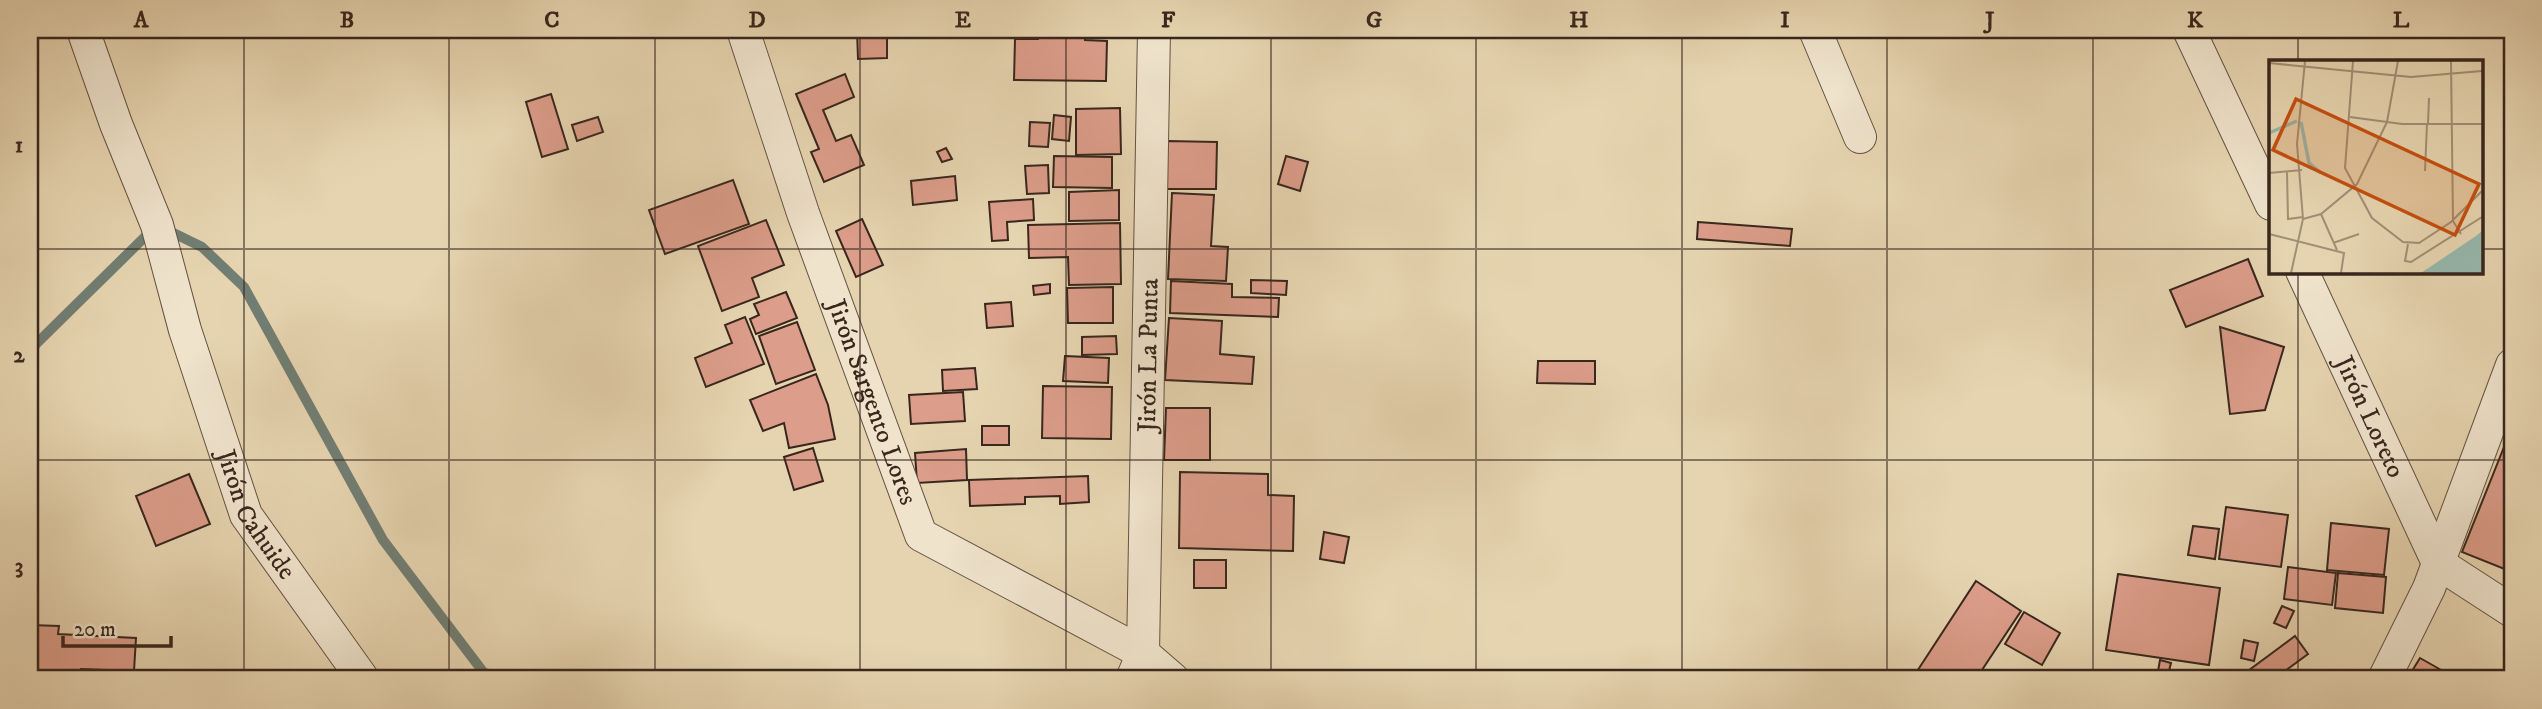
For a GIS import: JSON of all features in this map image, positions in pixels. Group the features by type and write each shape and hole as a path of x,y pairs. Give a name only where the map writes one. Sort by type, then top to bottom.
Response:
{"street":[{"name":"Jirón Cahuide","path":"83,30 116,124 157,225 185,330 246,515 363,679"},
{"name":"Jirón Sargento Lores","path":"743,30 803,214 921,535 1138,666 1172,679"},
{"name":"Jirón La Punta","path":"1138,666 1154,30"},
{"path":"1815,30 1860,136"},
{"path":"2189,30 2269,200"},
{"name":"Jirón Loreto","path":"2303,273 2438,563"},
{"path":"2384,679 2428,589 2512,365"},
{"path":"2438,563 2512,611"}],"building":[{"path":"887,30 887,58 858,59 857,31"},
{"path":"1039,30 1086,30 1085,40 1107,41 1106,81 1014,80 1015,39 1038,39"},
{"path":"845,74 854,97 823,110 836,141 851,135 864,165 824,182 811,152 819,149 796,94"},
{"path":"551,94 568,149 542,157 526,102"},
{"path":"1120,108 1121,154 1076,155 1076,109"},
{"path":"1054,115 1071,117 1069,141 1052,139"},
{"path":"598,117 603,132 577,141 572,125"},
{"path":"1030,122 1050,123 1048,147 1029,146"},
{"path":"1167,141 1217,142 1216,189 1166,189"},
{"path":"946,148 952,159 942,162 937,152"},
{"path":"1054,156 1112,157 1112,188 1053,187"},
{"path":"1286,156 1308,162 1300,191 1278,184"},
{"path":"1048,165 1049,193 1027,194 1025,166"},
{"path":"955,176 957,200 913,205 911,181"},
{"path":"733,180 749,224 665,254 649,210"},
{"path":"1119,190 1119,220 1069,221 1069,192"},
{"path":"1172,193 1214,195 1211,246 1228,247 1226,281 1168,279"},
{"path":"1033,199 1034,220 1007,222 1008,240 992,241 989,202"},
{"path":"862,219 883,265 856,277 836,231"},
{"path":"766,220 784,265 752,278 759,297 722,311 698,246"},
{"path":"1698,222 1792,229 1790,246 1697,239"},
{"path":"1120,223 1121,284 1069,285 1068,257 1029,258 1028,225"},
{"path":"2248,259 2263,296 2186,327 2170,290"},
{"path":"1251,280 1287,281 1286,295 1251,293"},
{"path":"1171,281 1232,284 1232,297 1279,298 1278,317 1170,313"},
{"path":"1050,284 1050,293 1034,295 1033,286"},
{"path":"1113,287 1113,323 1068,323 1067,288"},
{"path":"786,292 797,318 756,334 750,319 759,315 754,304"},
{"path":"1011,302 1013,326 987,328 985,304"},
{"path":"745,317 764,364 706,387 695,358 732,343 725,325"},
{"path":"1169,318 1222,321 1220,354 1254,357 1252,384 1165,380"},
{"path":"797,322 815,370 776,384 759,336"},
{"path":"2220,327 2284,347 2265,410 2230,414"},
{"path":"1116,336 1117,354 1082,355 1082,337"},
{"path":"1065,356 1109,358 1108,383 1063,381"},
{"path":"1538,361 1595,361 1595,384 1537,383"},
{"path":"975,368 977,389 943,391 942,370"},
{"path":"816,374 828,405 835,439 789,448 784,423 763,431 750,400"},
{"path":"1043,386 1112,387 1111,439 1042,438"},
{"path":"963,392 965,421 911,424 909,395"},
{"path":"1166,408 1210,408 1210,460 1164,460"},
{"path":"982,426 1009,426 1009,445 982,445"},
{"path":"2512,427 2512,572 2462,552"},
{"path":"813,448 823,481 794,490 784,457"},
{"path":"966,449 967,480 917,483 915,453"},
{"path":"1180,472 1268,474 1268,495 1294,496 1293,551 1179,548"},
{"path":"189,474 210,524 156,546 136,496"},
{"path":"1088,476 1089,502 1060,504 1060,496 1025,497 1025,504 970,506 969,480"},
{"path":"2226,507 2288,515 2281,567 2219,559"},
{"path":"2331,523 2389,529 2384,575 2327,570"},
{"path":"2193,526 2219,529 2215,559 2188,555"},
{"path":"1324,532 1349,537 1344,563 1320,559"},
{"path":"1194,560 1226,560 1226,588 1194,588"},
{"path":"2288,567 2336,573 2332,605 2284,599"},
{"path":"2338,573 2386,577 2383,613 2335,608"},
{"path":"2118,574 2220,588 2209,665 2106,650"},
{"path":"1976,581 2021,611 1976,679 1912,679"},
{"path":"2282,606 2294,611 2286,628 2274,623"},
{"path":"2024,612 2060,633 2042,665 2005,644"},
{"path":"30,625 59,626 58,634 136,638 134,671 81,669 80,679 30,678"},
{"path":"2295,636 2308,654 2274,679 2237,679"},
{"path":"2244,640 2258,643 2254,661 2241,658"},
{"path":"2420,658 2457,679 2407,679"},
{"path":"2160,660 2171,663 2167,679 2157,677"}],"waterway":[{"path":"30,353 157,225 202,247 244,287 383,540 484,673 511,679"}]}
